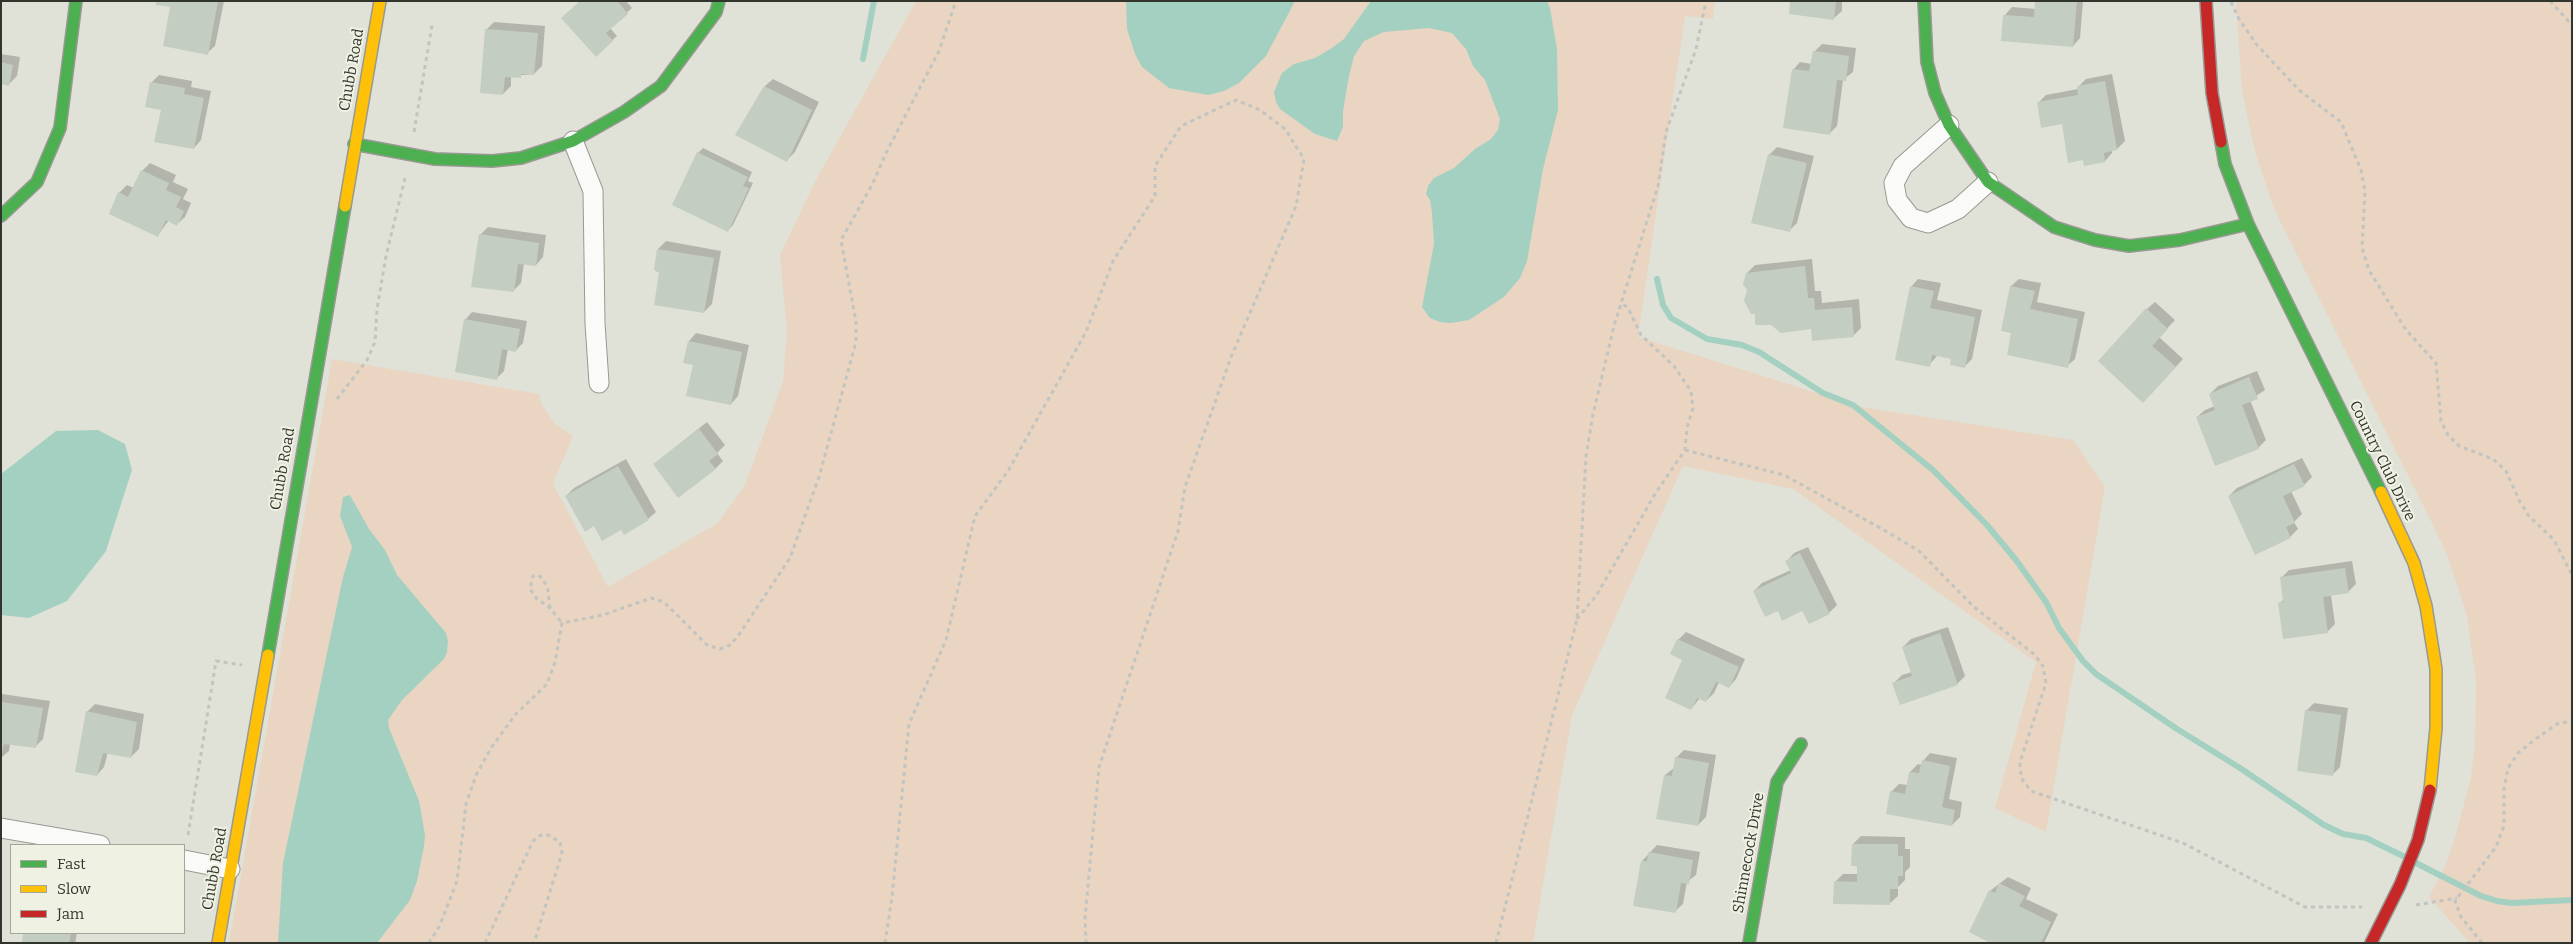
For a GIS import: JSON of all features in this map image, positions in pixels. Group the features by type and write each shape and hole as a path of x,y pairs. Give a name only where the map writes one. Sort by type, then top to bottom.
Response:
{"street":[{"path":"1,216 37,182 60,128 76,1"},
{"name":"Chubb Road","path":"218,943 380,1"},
{"path":"354,144 435,159 492,161 521,158 573,141 624,112 661,86 716,12 719,1"},
{"path":"1924,1 1927,62 1935,93 1949,125 1988,182 2054,227 2095,240 2129,246 2180,240 2248,224"},
{"name":"Country Club Drive","path":"2206,1 2212,93 2224,155 2248,224 2273,278 2394,518 2414,563 2426,606 2436,669 2436,728 2431,787 2418,840 2390,906 2371,943"},
{"path":"1949,125 1903,166 1894,183 1897,200 1911,218 1928,223 1958,209 1988,182"},
{"path":"573,141 593,191 594,323 598,383"},
{"name":"Shinnecock Drive","path":"1749,943 1776,782 1800,744"},
{"path":"1,828 94,844"},
{"path":"185,860 230,869"}],"path":[{"path":"562,623 570,620 603,616 651,598 664,602 706,645 720,649 730,645 738,636 785,566 819,477 856,342 856,322 841,240 873,183 886,153 939,51 956,1"},
{"path":"1496,943 1577,619 1586,456 1593,414 1621,301 1658,186 1666,132 1696,48 1706,1"},
{"path":"2231,1 2239,19 2257,45 2299,90 2341,122 2361,170 2365,191 2362,248 2369,270 2406,330 2436,363 2442,422 2448,435 2459,446 2493,459 2506,470 2520,502 2529,516 2554,540 2572,575"},
{"path":"2550,1 2572,25"},
{"path":"885,943 892,896 909,724 946,640 975,516 1008,471 1086,332 1113,261 1155,196 1155,166 1181,126 1236,100 1260,110 1285,129 1304,159 1293,214 1232,358 1185,487 1178,531 1099,767 1085,918 1086,943"},
{"path":"1577,619 1596,596 1655,494 1685,450 1687,428 1693,408 1691,391 1674,366 1642,335 1629,310 1621,301"},
{"path":"1685,450 1784,475 1898,538 1919,551 1974,607 2035,655 2043,666 2046,683 2020,762 2021,778 2031,791 2183,843 2305,907 2416,905 2457,898"},
{"path":"429,943 440,925 457,881 466,804 476,775 491,748 515,715 547,684 555,662 562,623 550,608 536,598 530,589 533,576 538,575 546,584 550,608"},
{"path":"2482,943 2460,918 2455,901 2471,877 2496,847 2504,826 2504,789 2508,768 2518,753 2537,738 2557,724 2572,721"},
{"path":"485,943 533,841 541,835 548,834 560,842 562,853 534,943"}],"shaded area":[{"path":"916,1 1715,1 1713,19 1685,16 1638,337 1862,407 2073,440 2105,487 2046,832 1995,808 2036,662 1793,489 1683,466 1572,715 1533,943 229,943 332,359 539,394 542,405 555,424 573,436 553,484 608,587 718,523 745,485 783,381 787,331 780,255 815,182"},
{"path":"2236,1 2572,1 2572,943 2470,943 2429,897 2444,869 2455,838 2471,777 2475,744 2476,681 2467,616 2447,555 2434,527 2275,211 2255,152 2242,91"}],"water":[{"path":"1126,1 1295,1 1266,56 1239,83 1224,91 1208,95 1169,88 1142,67 1135,54 1127,29"},
{"path":"1371,1 1547,1 1550,8 1557,49 1558,110 1543,169 1527,261 1520,278 1504,297 1469,320 1451,323 1440,322 1430,318 1422,307 1434,244 1430,200 1426,194 1428,186 1434,178 1454,168 1475,149 1491,139 1498,130 1500,119 1485,80 1473,66 1466,49 1452,33 1429,28 1384,32 1364,41 1354,56 1343,111 1343,127 1337,141 1315,134 1280,109 1276,102 1274,92 1282,73 1294,64 1315,58 1344,39"},
{"path":"98,430 125,444 132,470 106,551 67,601 29,618 1,615 1,474 56,431"},
{"path":"350,495 369,529 385,550 397,575 446,633 448,641 444,659 402,700 388,720 389,728 419,801 425,835 424,846 417,881 410,900 377,943 278,943 283,863 343,577 352,547 340,516 343,497"}],"building":[{"path":"156,1 218,1 208,55 163,46 170,7 156,5"},
{"path":"580,1 617,1 628,14 606,33 613,41 596,57 561,18"},
{"path":"1790,1 1836,1 1834,20 1789,14"},
{"path":"2035,1 2077,1 2073,47 2001,41 2003,15 2034,17"},
{"path":"485,29 538,33 534,75 521,74 521,78 505,77 503,95 480,93"},
{"path":"1813,51 1849,56 1846,81 1837,80 1830,135 1783,128 1792,69 1809,71"},
{"path":"1,62 13,65 9,86 1,84"},
{"path":"2105,81 2117,150 2104,153 2105,162 2084,166 2083,160 2068,163 2062,124 2041,128 2037,102 2078,95 2077,86"},
{"path":"150,82 185,88 184,94 204,98 194,149 154,142 161,110 145,107"},
{"path":"764,86 812,110 787,162 735,135"},
{"path":"697,152 748,177 743,186 749,188 728,232 672,205"},
{"path":"1768,154 1807,163 1790,232 1751,223"},
{"path":"141,170 169,183 166,190 181,197 176,207 184,211 177,226 166,220 158,237 109,214 118,192 128,197"},
{"path":"479,234 539,243 536,266 518,264 514,292 471,287"},
{"path":"657,249 714,258 704,313 654,305 659,273 654,270"},
{"path":"1805,266 1808,298 1814,298 1815,310 1852,307 1854,337 1812,341 1811,329 1781,333 1771,325 1755,325 1755,314 1751,314 1744,301 1747,290 1743,284 1746,273"},
{"path":"1910,286 1934,291 1930,308 1975,317 1965,368 1950,365 1951,359 1932,355 1930,367 1895,360"},
{"path":"2010,286 2035,291 2030,309 2078,319 2068,368 2007,355 2011,333 2001,331"},
{"path":"2146,308 2168,329 2152,346 2176,367 2143,403 2098,361"},
{"path":"464,319 520,329 516,352 502,349 497,380 455,372"},
{"path":"688,341 742,352 731,405 686,396 693,365 683,363"},
{"path":"2249,377 2258,399 2242,405 2259,449 2215,466 2196,417 2215,410 2209,394"},
{"path":"699,429 718,454 709,461 716,469 678,498 653,464"},
{"path":"2294,464 2305,486 2283,496 2295,523 2286,527 2291,538 2255,555 2228,496"},
{"path":"618,466 649,520 624,535 621,530 602,541 594,526 585,532 565,496"},
{"path":"1800,553 1830,614 1809,624 1802,611 1782,621 1778,611 1765,617 1753,591 1791,573 1785,561"},
{"path":"2345,568 2349,593 2323,597 2328,633 2283,639 2278,603 2283,602 2280,577"},
{"path":"1940,633 1958,685 1900,705 1892,683 1912,676 1902,647"},
{"path":"1677,639 1739,667 1729,688 1716,682 1706,702 1697,698 1691,710 1665,698 1682,660 1670,654"},
{"path":"1,702 43,708 36,748 4,744 1,755"},
{"path":"2305,710 2341,715 2333,776 2297,771"},
{"path":"86,711 137,722 131,758 103,753 97,776 75,772"},
{"path":"1675,757 1709,763 1698,826 1656,819 1664,775 1672,776"},
{"path":"1922,760 1950,766 1942,807 1955,810 1952,826 1886,814 1890,791 1905,794 1909,772 1919,773"},
{"path":"1852,844 1898,844 1898,856 1903,856 1903,876 1898,876 1898,889 1890,889 1890,905 1833,904 1834,881 1857,882 1857,866 1851,866"},
{"path":"1648,852 1693,860 1689,884 1681,883 1676,913 1633,906 1641,861 1647,861"},
{"path":"1999,883 2025,896 2019,906 2051,922 2041,943 1990,943 1969,932 1989,890 1995,893"},
{"path":"23,934 71,934 69,943 22,943"}],"waterway":[{"path":"863,59 874,1"},
{"path":"1657,279 1663,305 1671,318 1707,339 1742,345 1759,352 1823,393 1853,405 1933,470 1987,525 2016,560 2046,602 2059,628 2083,661 2096,674 2324,825 2343,834 2366,838 2405,857"},
{"path":"2414,862 2481,896 2497,901 2512,903 2572,900"}],"traffic: fast":[{"path":"1,216 37,182 60,128 76,1"},
{"path":"354,144 435,159 492,161 521,158 573,141 624,112 661,86 716,12 719,1"},
{"path":"1924,1 1927,62 1935,93 1949,125 1988,182 2054,227 2095,240 2129,246 2180,240 2248,224"},
{"path":"2221,142 2225,164 2248,224 2381,492"},
{"path":"268,655 345,206"},
{"path":"1749,943 1777,782 1801,744"}],"traffic: slow":[{"path":"345,206 380,1"},
{"path":"2381,492 2414,563 2426,606 2436,669 2436,728 2430,790"},
{"path":"218,943 268,655"}],"traffic: jam":[{"path":"2206,1 2212,93 2221,142"},
{"path":"2371,943 2400,885 2418,840 2430,790"}]}
